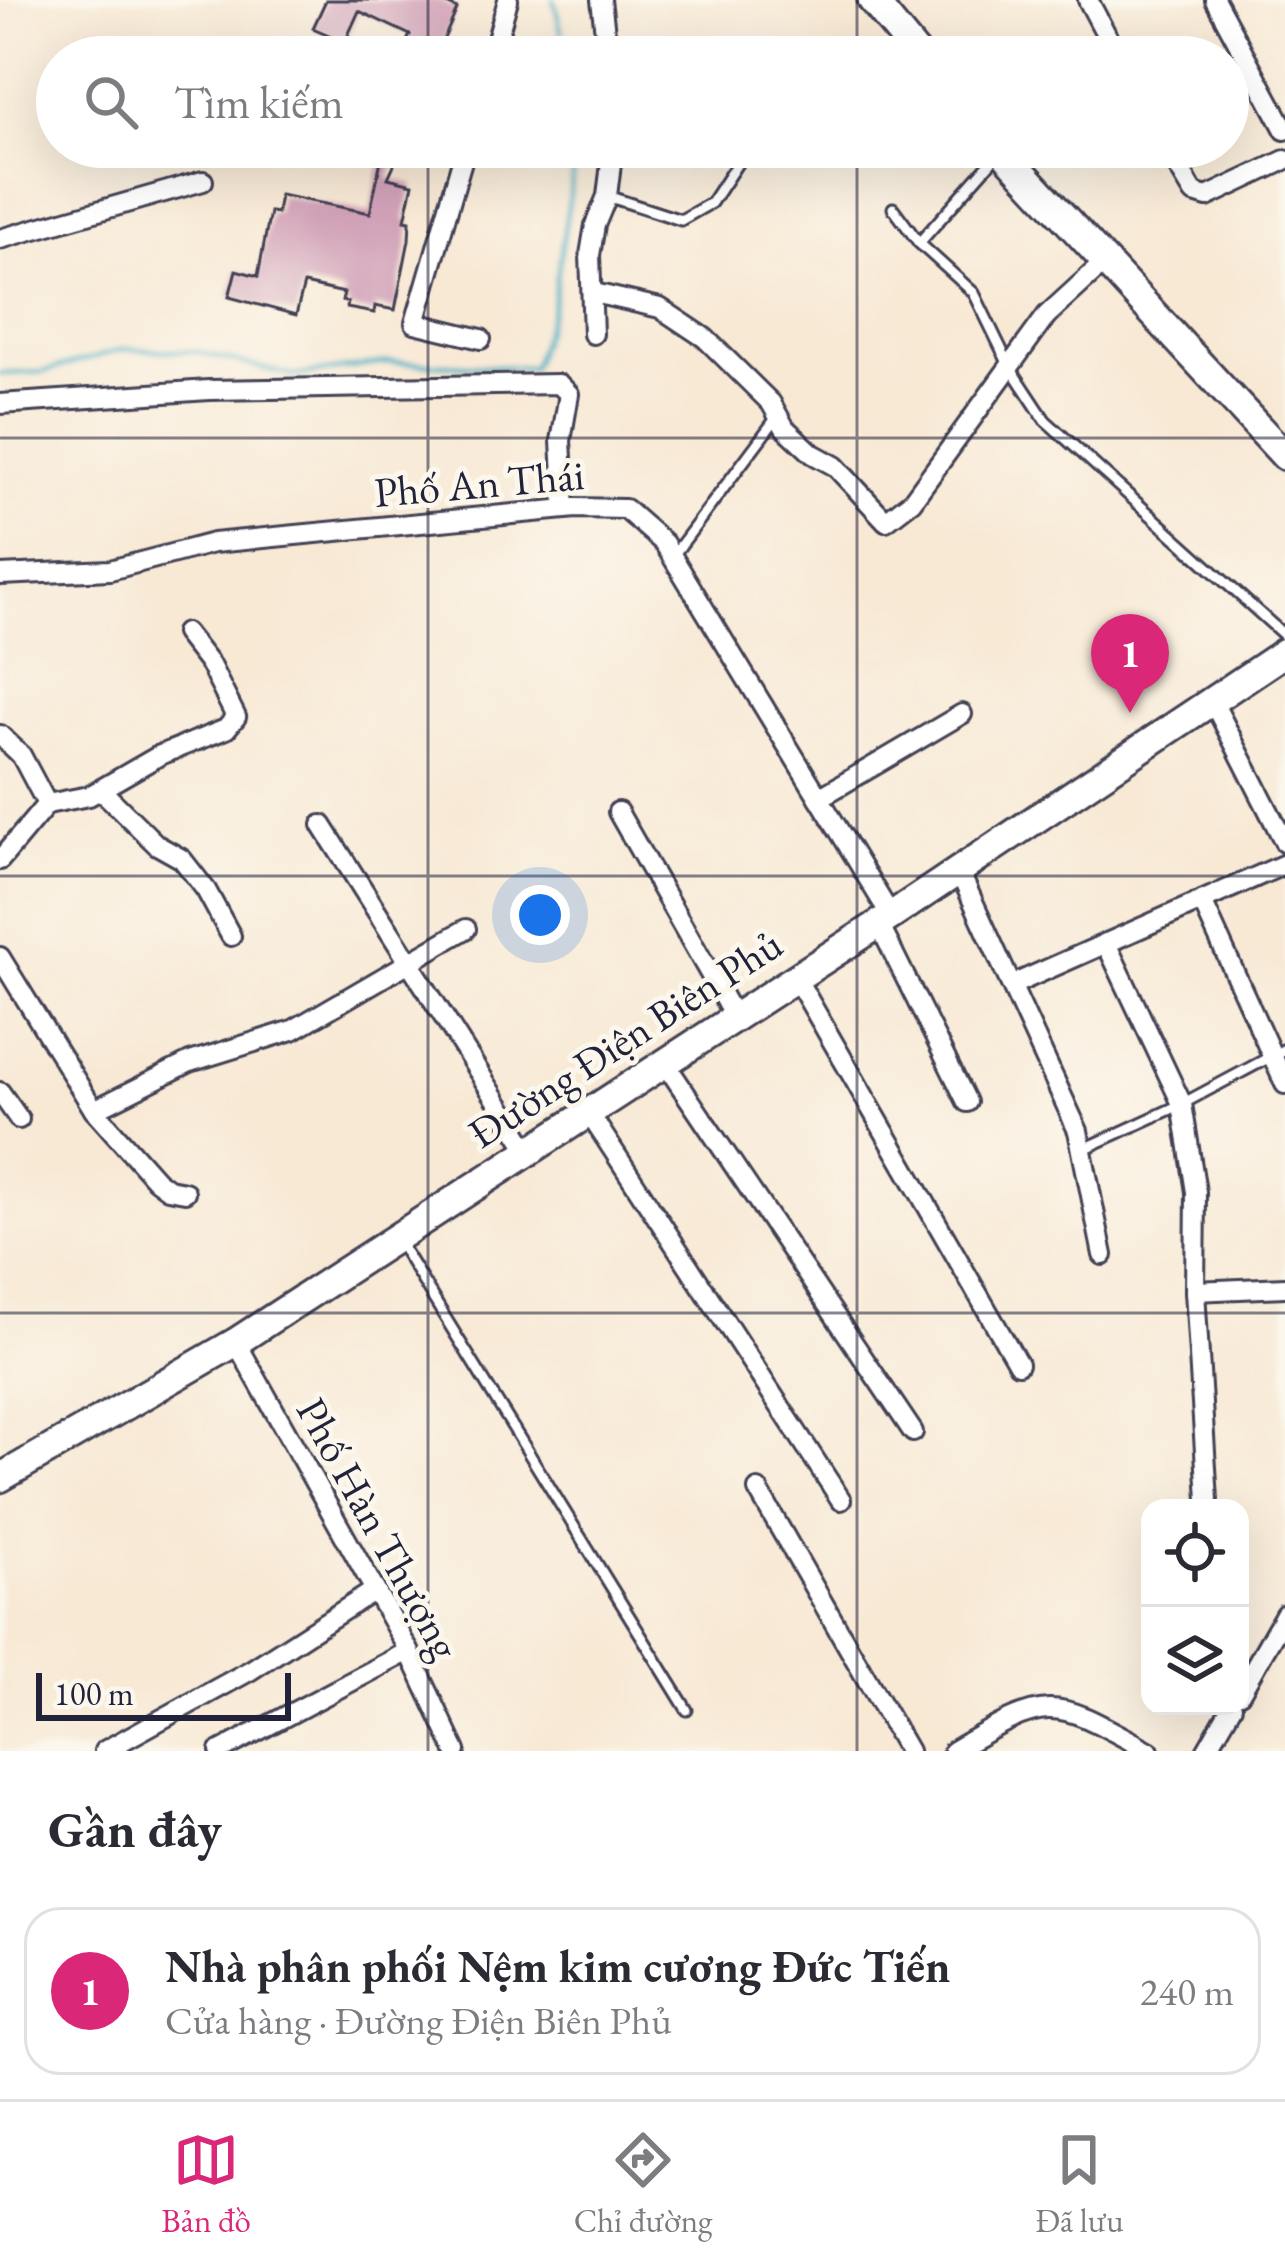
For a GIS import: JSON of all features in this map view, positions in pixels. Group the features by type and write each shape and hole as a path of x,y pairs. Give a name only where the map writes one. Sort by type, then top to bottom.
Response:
{"main road":[{"path":"872,0 901,36"},
{"path":"1019,168 1285,456"},
{"name":"Đường Điện Biên Phủ","path":"0,1478 236,1342 885,920 1285,652"}],"street":[{"path":"498,36 507,0"},
{"path":"601,0 605,36"},
{"path":"1088,0 1107,36"},
{"path":"1215,0 1234,36"},
{"path":"1249,63 1285,130"},
{"path":"1179,168 1194,193 1207,197 1285,160"},
{"path":"460,168 415,323 481,339"},
{"path":"592,334 590,255 611,168"},
{"path":"0,239 202,182"},
{"path":"594,293 660,308 682,320 886,521 912,501 1048,315 1107,260"},
{"path":"0,404 208,390 560,384 569,394 561,441 565,509"},
{"name":"Phố An Thái","path":"0,574 110,570 213,543 565,509 625,509 664,543 818,798 885,920 967,1102"},
{"path":"0,860 47,804 101,790 160,755 226,729 236,717 210,665 185,633"},
{"path":"1213,702 1285,843"},
{"path":"818,798 962,714"},
{"path":"0,735 21,755 47,804"},
{"path":"101,790 157,845 182,860 206,890 231,936"},
{"path":"618,812 735,1018"},
{"path":"322,825 530,1151"},
{"path":"1012,985 1285,864"},
{"path":"959,871 1084,1149 1102,1255"},
{"path":"1202,901 1280,1051 1285,1084"},
{"path":"94,1110 190,1062 293,1030 466,929"},
{"path":"1106,943 1183,1103 1196,1192 1196,1291 1208,1499"},
{"path":"0,957 94,1110 156,1180 184,1192"},
{"path":"796,978 1018,1364"},
{"path":"665,1063 913,1432"},
{"path":"0,1092 20,1119"},
{"path":"589,1112 842,1500"},
{"path":"1196,1291 1285,1287"},
{"name":"Phố Hàn Thượng","path":"236,1342 409,1651 456,1751"},
{"path":"758,1490 908,1751"},
{"path":"104,1751 250,1670 375,1590"},
{"path":"1249,1677 1285,1614"},
{"path":"220,1751 409,1651"},
{"path":"953,1751 1015,1715 1048,1707 1077,1712 1149,1751"},
{"path":"1206,1751 1227,1715"}],"lane":[{"path":"607,196 681,220 711,203 734,168"},
{"path":"919,243 983,168"},
{"path":"893,208 919,243 974,293 1010,367 1045,420 1285,636"},
{"path":"672,557 777,417"},
{"path":"1084,1149 1280,1051"},
{"path":"395,1236 687,1710"}],"building":[{"path":"326,0 438,0 457,9 445,36 410,36 359,11 348,36 331,36 313,28"},
{"path":"379,168 393,168 388,178 413,184 405,220 410,221 409,240 395,310 375,306 374,313 347,308 344,293 304,284 296,315 229,297 236,270 258,276 270,212 277,213 280,195 370,213"}],"waterway":[{"path":"554,0 562,36"},
{"path":"0,374 43,372 124,349 197,352 294,376 390,362 532,368 552,310 574,168"}],"place":[{"name":"Nhà phân phối Nệm kim cương Đức Tiến","path":"1130,713"}]}
